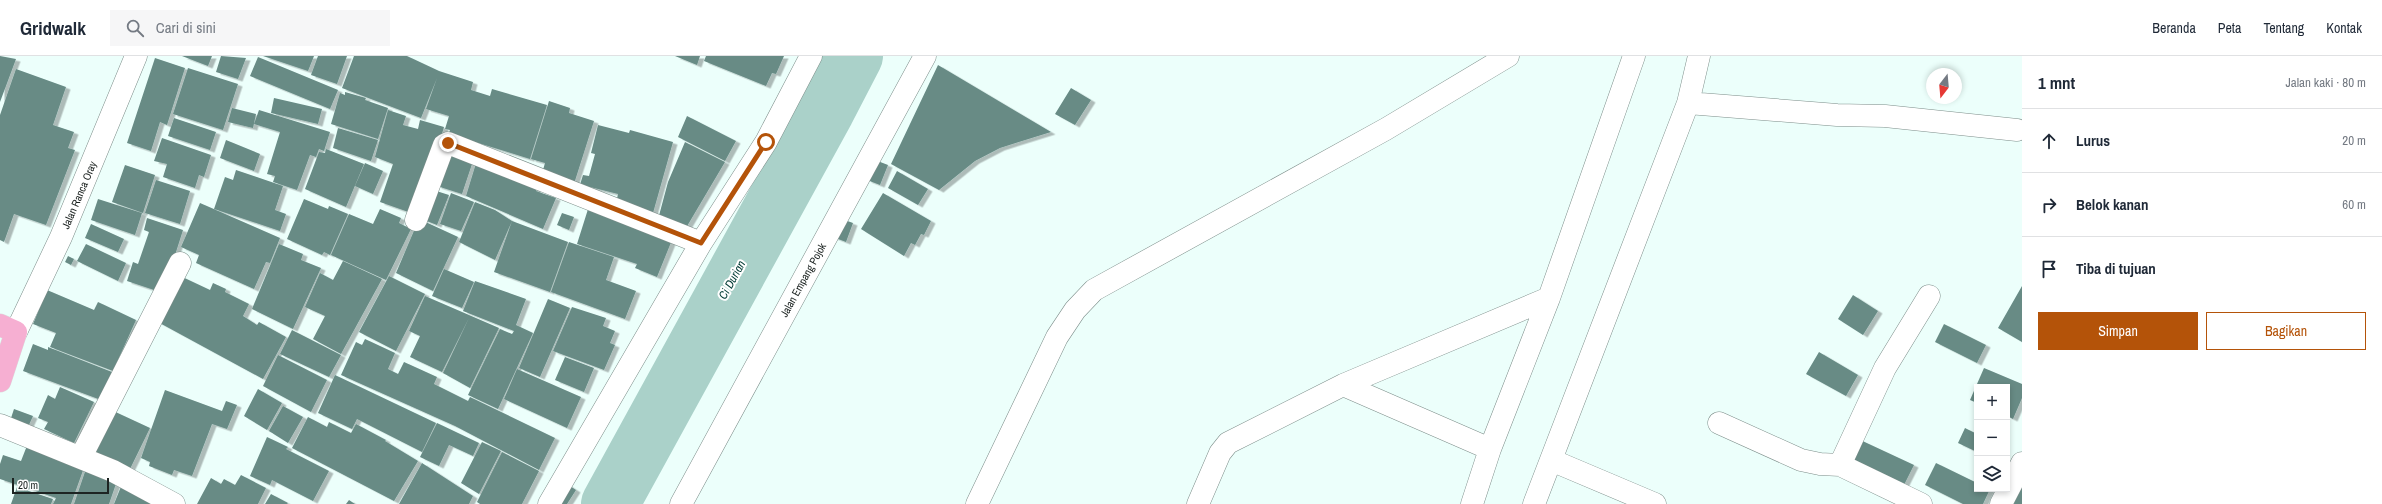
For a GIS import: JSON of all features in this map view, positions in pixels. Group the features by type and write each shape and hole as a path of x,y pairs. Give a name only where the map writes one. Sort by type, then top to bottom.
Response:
{"main road":[{"path":"0,381 8,329"}],"street":[{"name":"Jalan Ranca Oray","path":"8,329 67,222 136,56"},
{"path":"549,504 701,243 766,142 810,56"},
{"name":"Jalan Empang Pojok","path":"681,504 925,56"},
{"path":"977,504 1057,337 1075,310 1094,290 1386,129 1508,56"},
{"path":"1472,504 1490,449 1548,298 1634,56"},
{"path":"1534,504 1688,103 1699,56"},
{"path":"1688,103 1837,115 1885,116 2017,130"},
{"path":"416,220 444,145 448,143 701,243"},
{"path":"81,457 180,263"},
{"path":"1840,465 1885,368 1929,296"},
{"path":"1198,504 1220,453 1228,443 1343,385 1548,298"},
{"path":"1343,385 1490,449"},
{"path":"1719,423 1801,460 1820,464 1840,465 1921,504"},
{"path":"0,425 113,471 174,504"},
{"path":"1551,460 1655,504"},
{"path":"2002,504 2022,463"}],"building":[{"path":"0,56 16,59 0,102"},
{"path":"182,56 212,56 208,66"},
{"path":"221,56 246,58 238,79 216,72"},
{"path":"263,56 314,56 308,71"},
{"path":"318,56 347,56 337,84 311,75"},
{"path":"354,56 407,56 439,71 473,82 471,90 490,96 492,89 547,105 530,159 475,142 475,144 448,136 450,130 445,129 449,116 426,109 437,78 421,118 342,88"},
{"path":"675,56 700,56 697,65"},
{"path":"706,56 784,56 776,74 772,73 766,86 704,61"},
{"path":"258,57 338,90 330,109 250,76"},
{"path":"155,58 185,68 167,125 160,122 151,151 127,143"},
{"path":"938,65 1051,132 1000,148 975,161 939,190 891,164"},
{"path":"188,68 238,84 223,130 173,114"},
{"path":"16,69 66,87 53,125 74,132 68,148 75,150 46,225 14,214 4,242 0,240 0,115"},
{"path":"1071,88 1091,100 1075,125 1055,114"},
{"path":"345,92 366,98 365,100 388,108 378,139 331,124 340,93 345,95"},
{"path":"274,98 322,109 318,124 271,113"},
{"path":"549,101 570,108 569,113 594,121 573,187 541,177 545,163 531,159"},
{"path":"232,108 256,114 253,128 228,122"},
{"path":"259,110 330,132 324,151 319,149 316,157 310,155 297,190 273,182 275,176 267,174 280,132 254,124"},
{"path":"388,110 406,116 403,125 418,129 420,120 444,127 417,215 380,202 393,164 375,157"},
{"path":"687,116 736,141 725,161 678,137"},
{"path":"174,118 216,132 210,150 168,136"},
{"path":"598,125 629,133 630,130 673,142 653,213 615,208 618,194 590,187 588,194 578,191 583,175 589,176 595,154 591,153"},
{"path":"338,128 378,140 371,161 333,148"},
{"path":"162,138 211,155 204,177 199,175 195,188 163,177 167,164 154,161"},
{"path":"226,140 260,154 254,171 220,158"},
{"path":"685,142 725,162 683,233 657,223 668,182"},
{"path":"449,146 475,155 462,194 437,186"},
{"path":"326,149 364,164 346,207 305,189 319,152 325,153"},
{"path":"477,160 539,184 536,191 556,198 543,229 466,196"},
{"path":"875,160 888,165 880,185 867,180"},
{"path":"365,163 383,171 373,194 355,186"},
{"path":"125,165 155,175 143,213 112,202"},
{"path":"236,170 283,186 275,210 286,214 280,231 214,209 225,177 233,180"},
{"path":"897,171 928,189 918,205 888,188"},
{"path":"156,180 190,191 180,224 145,213"},
{"path":"430,189 449,195 437,225 419,218"},
{"path":"451,193 474,202 461,231 440,224"},
{"path":"883,193 931,221 924,235 921,234 915,245 911,243 904,256 861,229"},
{"path":"98,199 142,213 135,235 91,220"},
{"path":"304,199 328,209 329,206 348,214 330,255 324,252 322,255 287,239"},
{"path":"475,202 495,210 512,221 495,260 459,242"},
{"path":"200,203 280,238 270,263 266,262 254,289 196,263 199,255 181,247"},
{"path":"589,206 672,240 657,277 635,268 637,264 577,244"},
{"path":"380,209 401,218 399,223 411,229 386,280 331,255 349,214 373,224"},
{"path":"562,213 574,217 569,230 557,225"},
{"path":"147,218 183,230 163,293 127,281 133,262 138,264 149,232 144,230"},
{"path":"839,218 853,223 846,242 833,237"},
{"path":"419,219 458,237 433,291 396,273"},
{"path":"512,221 568,242 550,292 494,272"},
{"path":"91,224 124,239 118,252 85,238"},
{"path":"569,242 614,257 606,280 636,291 625,319 551,292"},
{"path":"86,244 126,263 118,281 77,261"},
{"path":"279,244 303,254 301,260 321,268 293,329 252,309"},
{"path":"68,256 74,259 71,265 65,262"},
{"path":"343,261 382,279 341,354 313,339 325,316 305,307 320,273 333,280"},
{"path":"444,269 474,282 462,308 432,296"},
{"path":"176,274 210,290 213,283 226,289 225,292 249,304 243,316 257,325 259,322 286,337 263,379 156,321"},
{"path":"389,276 425,294 396,351 359,332"},
{"path":"475,281 526,299 516,325 533,333 498,409 468,395 500,329 512,334 514,331 463,311"},
{"path":"2022,286 2022,342 1998,328"},
{"path":"47,290 94,310 98,302 136,320 113,371 50,347 56,333 33,324"},
{"path":"1853,295 1878,311 1863,335 1838,319"},
{"path":"425,296 499,328 470,388 443,373 469,318 442,372 410,357 420,336 409,331"},
{"path":"548,299 570,308 540,377 519,368"},
{"path":"572,307 606,318 603,326 615,331 610,343 615,345 604,370 553,351"},
{"path":"1944,324 1986,345 1977,363 1935,342"},
{"path":"292,330 341,355 329,377 280,354"},
{"path":"365,339 395,353 388,369 398,374 404,362 437,377 434,384 468,401 470,397 555,438 539,470 455,426 341,375 356,342 362,345"},
{"path":"33,344 48,350 48,347 112,372 101,400 23,371"},
{"path":"1819,352 1858,375 1846,396 1806,374"},
{"path":"278,355 327,380 311,412 263,386"},
{"path":"565,357 594,368 584,392 555,380"},
{"path":"1984,368 2022,384 2022,398 2013,419 2010,418 2010,384 1977,384"},
{"path":"517,369 581,397 567,428 504,399"},
{"path":"335,375 436,423 422,452 357,419 352,429 318,413"},
{"path":"60,387 94,402 74,443 44,429 48,422 38,418 48,395 55,399"},
{"path":"258,389 282,403 267,430 244,416"},
{"path":"165,390 222,411 226,401 237,405 227,429 212,424 192,476 174,470 172,475 149,466 150,462 141,458"},
{"path":"1974,391 1974,402 1970,400"},
{"path":"283,406 303,417 288,443 269,431"},
{"path":"14,409 33,416 28,427 10,421"},
{"path":"109,409 150,428 130,469 89,450"},
{"path":"308,417 327,427 329,422 351,433 356,424 386,440 385,441 418,461 394,501 292,448"},
{"path":"437,423 479,443 473,456 449,445 439,466 420,457"},
{"path":"1965,428 1974,432 1974,451 1958,443"},
{"path":"267,437 288,447 286,449 329,471 313,501 272,480 270,485 250,476"},
{"path":"30,438 86,462 71,504 53,504 56,498 0,479 0,464 3,455 21,461"},
{"path":"1856,438 1914,465 1902,489 1845,462"},
{"path":"482,442 501,451 479,494 461,483"},
{"path":"502,452 539,471 522,504 480,504 477,502"},
{"path":"422,463 473,496 469,504 399,504"},
{"path":"1936,463 1974,482 1974,492 1989,492 1983,504 1963,504 1925,485"},
{"path":"87,466 118,478 109,504 74,504"},
{"path":"241,475 266,488 258,504 197,504 211,478 221,484 224,479 235,485"},
{"path":"2022,476 2022,504 2008,504"},
{"path":"564,482 576,490 567,504 550,504"},
{"path":"122,484 153,497 150,504 114,504"},
{"path":"17,487 53,499 51,504 11,504"},
{"path":"271,494 288,503 265,504"},
{"path":"349,500 355,504 346,504"}],"waterway":[{"name":"Ci Durian","path":"610,504 826,110 854,56"}],"route":[{"path":"448,143 660,225 701,243 766,142"}]}
